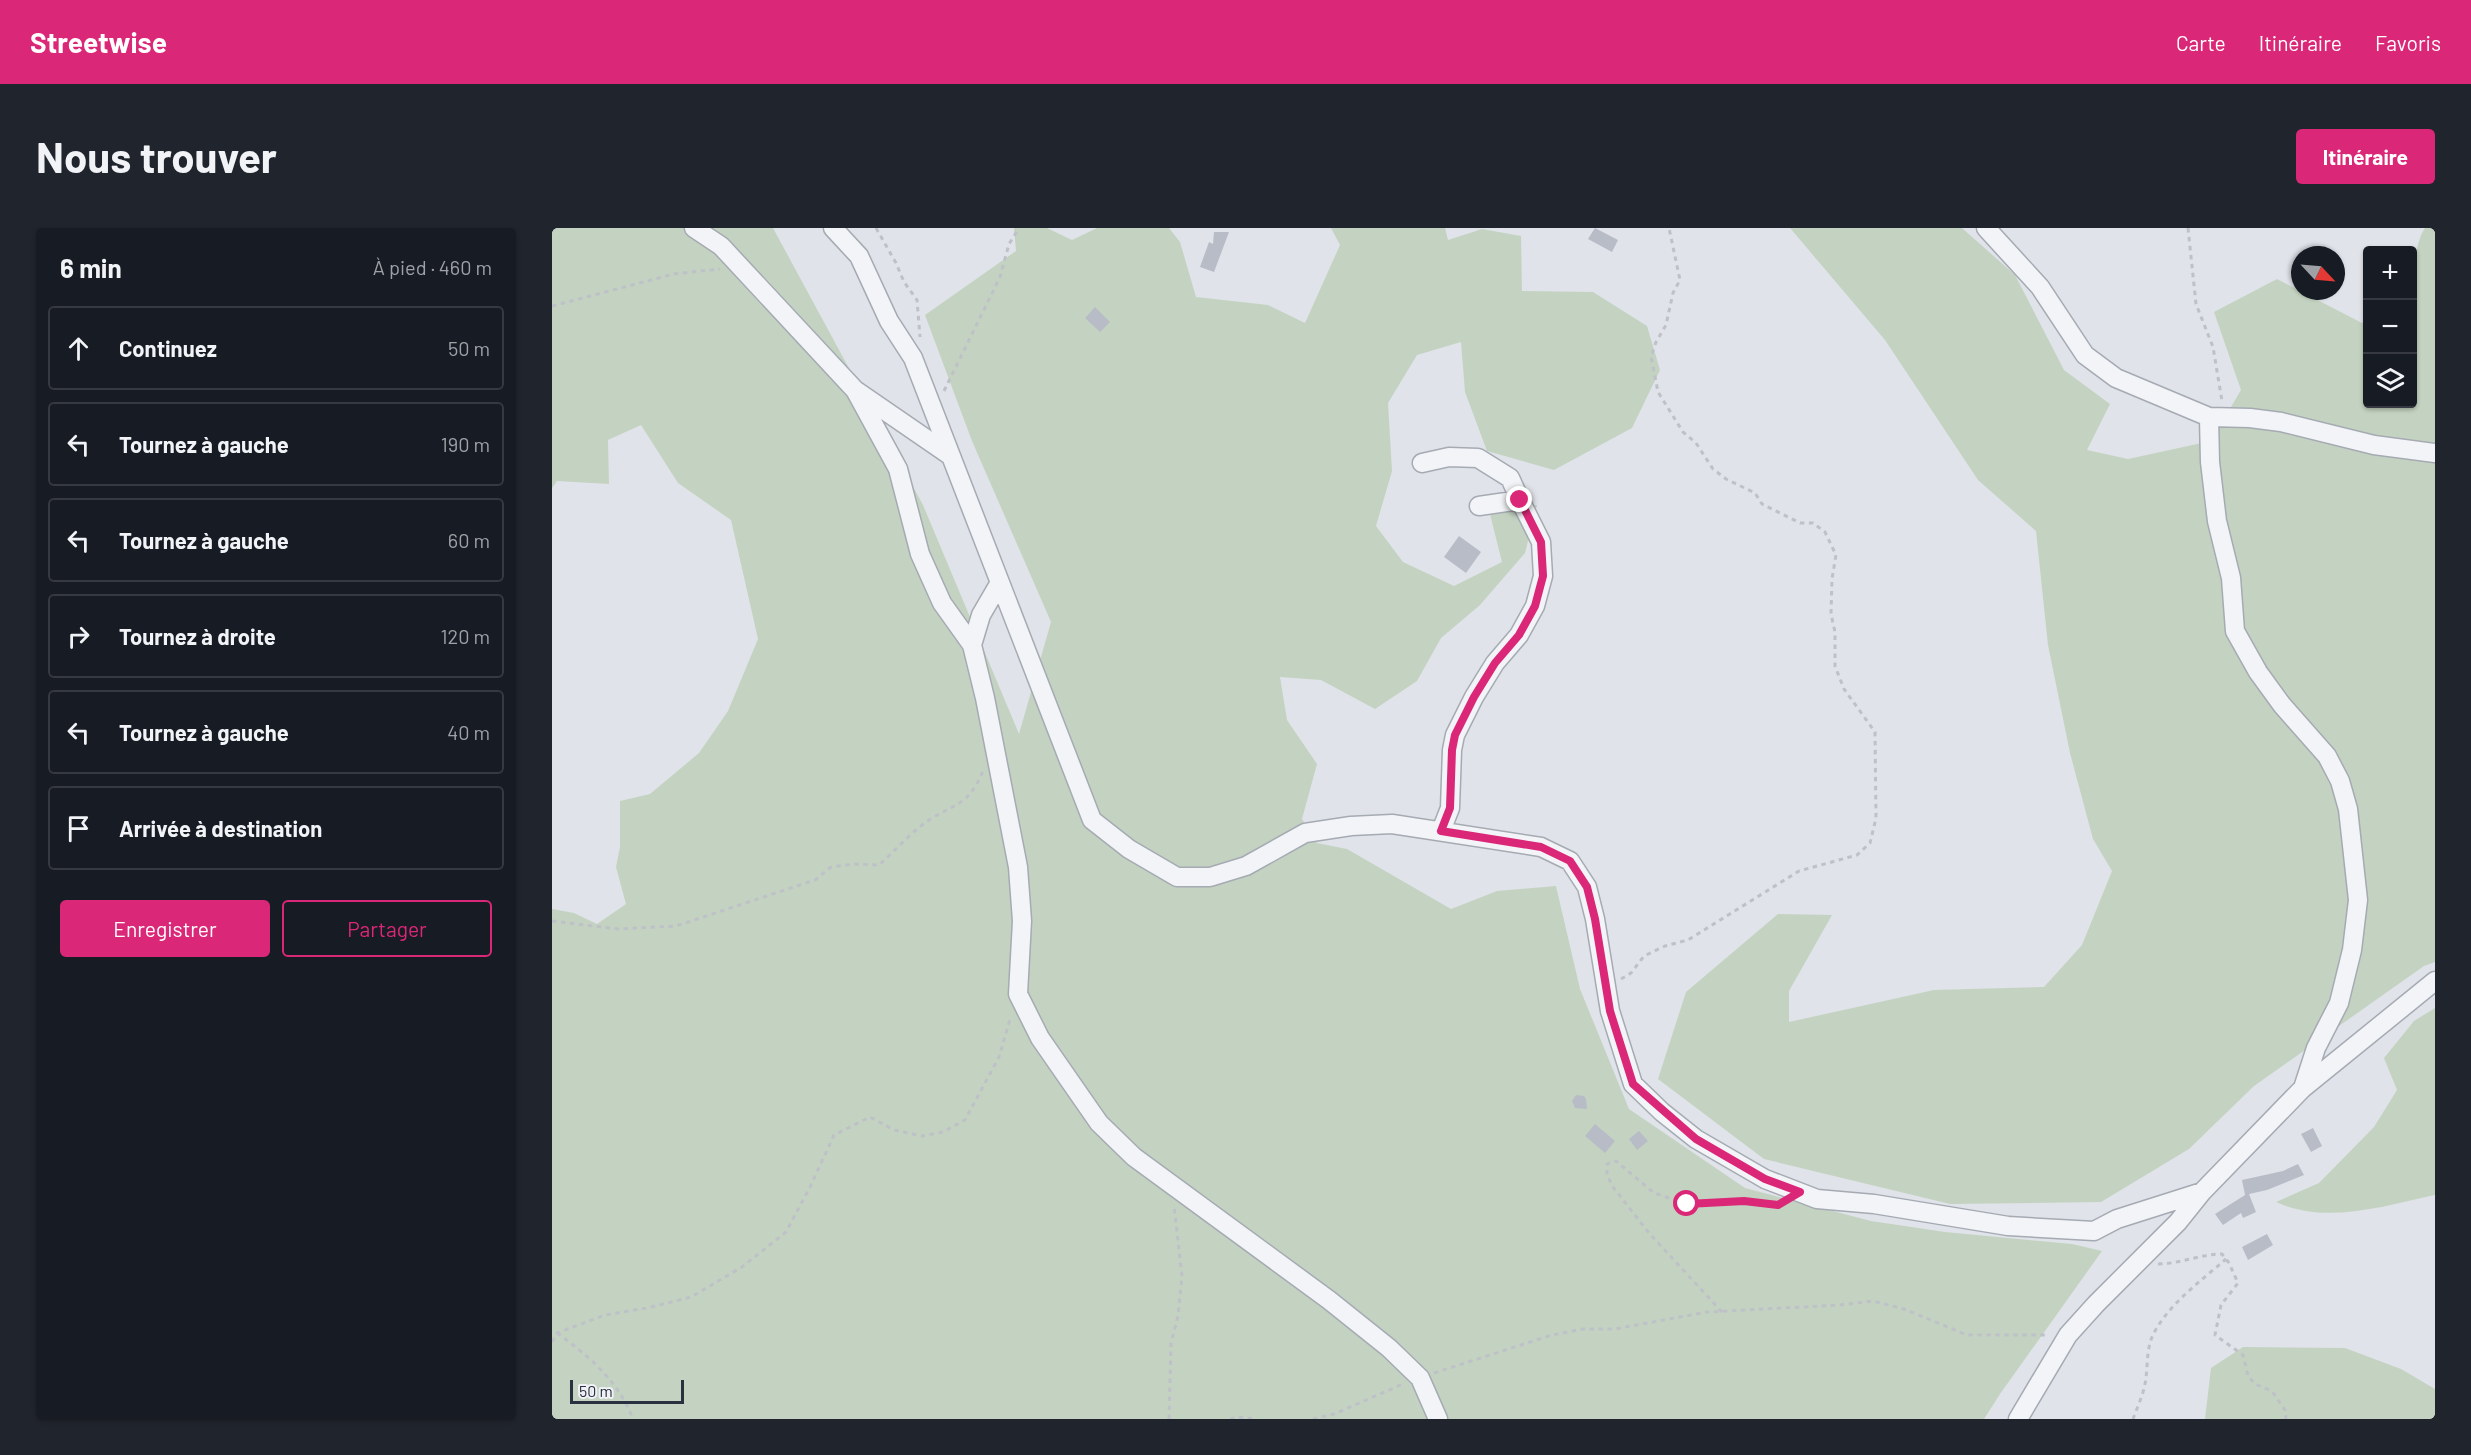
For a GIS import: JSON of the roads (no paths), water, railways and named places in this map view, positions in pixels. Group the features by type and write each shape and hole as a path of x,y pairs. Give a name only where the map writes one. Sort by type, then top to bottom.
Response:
{"street":[{"path":"694,228 721,246 855,390 951,456"},
{"path":"833,228 859,256 890,321 913,358 1092,820 1129,849 1177,877 1210,877 1246,866 1305,833 1351,826 1392,824 1541,847 1570,861 1587,887 1595,919 1610,1011 1633,1084 1696,1139 1765,1179 1817,1199 1874,1204 2008,1226 2094,1231 2118,1219 2202,1192"},
{"path":"1986,228 2040,287 2085,355 2116,378 2216,417 2281,422 2374,445 2435,453"},
{"path":"855,390 898,469 920,554 942,603 972,645 985,698 1018,867 1022,921 1018,994 1040,1038 1099,1123 1134,1157 1329,1300 1389,1348 1420,1378 1438,1419"},
{"path":"2216,417 2210,462 2215,509 2231,578 2235,631 2258,672 2282,705 2327,756 2340,781 2348,809 2358,900 2352,950 2339,1003 2316,1048 2303,1088"},
{"path":"1422,463 1449,457 1478,458 1510,478 1541,542 1543,576 1535,606 1519,635 1495,663 1474,697 1455,735 1452,750 1450,808 1441,831"},
{"path":"1479,506 1520,500"},
{"path":"972,645 981,615 999,584"},
{"path":"2018,1419 2068,1335 2178,1222 2202,1192 2303,1088 2435,981"}]}
